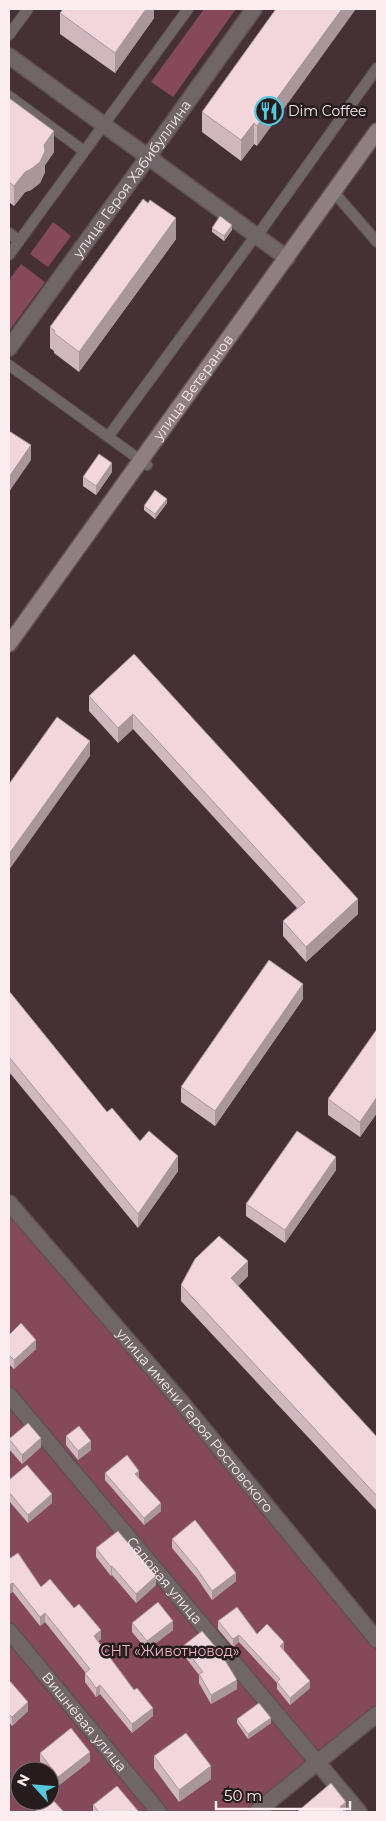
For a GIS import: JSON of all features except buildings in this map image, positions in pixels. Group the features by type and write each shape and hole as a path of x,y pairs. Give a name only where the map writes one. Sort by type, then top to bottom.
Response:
{"street":[{"name":"улица Героя Хабибуллина","path":"9,348 254,9"},
{"path":"9,56 287,258"},
{"name":"улица Ветеранов","path":"9,656 377,131"},
{"name":"улица Ветеранов","path":"9,644 377,144"},
{"name":"улица имени Героя Ростовского","path":"9,1203 182,1403 377,1640"},
{"name":"Садовая улица","path":"9,1394 360,1812"},
{"name":"Вишнёвая улица","path":"9,1631 159,1812"},
{"path":"256,1812 377,1714"}],"lane":[{"path":"9,35 28,9"},
{"path":"9,255 188,9"},
{"path":"108,437 377,68"},
{"path":"9,96 84,151"},
{"path":"339,198 377,242"},
{"path":"9,233 19,241"},
{"path":"9,365 144,463"}],"green space":[{"path":"204,9 236,9 173,97 151,82"},
{"path":"53,222 71,236 48,267 30,254"},
{"path":"21,264 45,282 9,331 9,280"},
{"name":"СНТ «Животновод»","path":"9,1197 377,1651 377,1708 256,1812 9,1812"}],"place":[{"name":"Dim Coffee","path":"269,111"}]}
